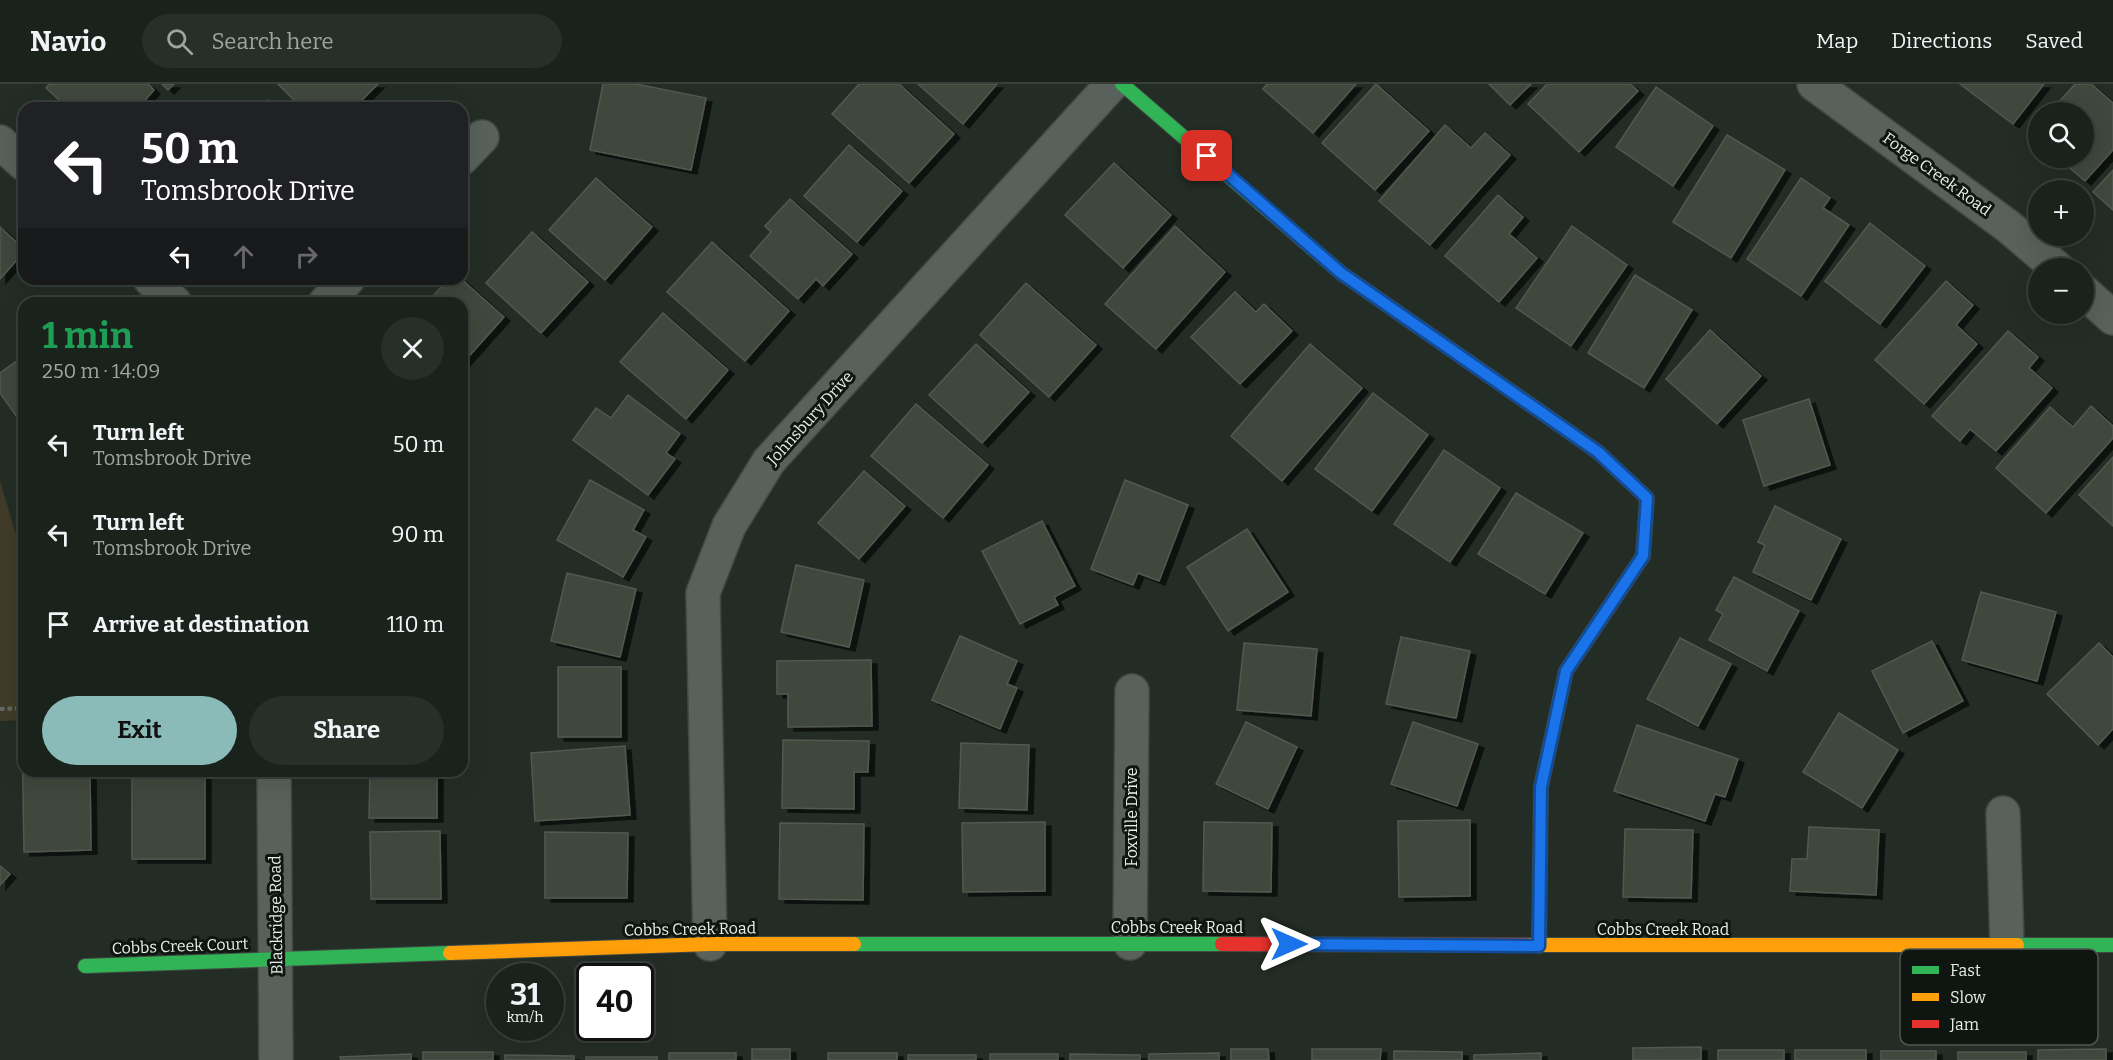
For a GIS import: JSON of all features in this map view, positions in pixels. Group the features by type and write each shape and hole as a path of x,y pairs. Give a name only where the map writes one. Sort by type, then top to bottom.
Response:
{"street":[{"name":"Johnsbury Drive","path":"710,944 703,593 729,526 769,461 1112,84"},
{"path":"1122,84 1341,273 1598,452 1647,498 1643,556 1566,671 1541,787 1539,946"},
{"name":"Forge Creek Road","path":"1814,84 2009,227 2045,258"},
{"path":"0,142 18,158"},
{"path":"156,285 169,297"},
{"path":"331,297 342,285"},
{"path":"2094,301 2113,318"},
{"name":"Foxville Drive","path":"1130,943 1132,691"},
{"name":"Blackridge Road","path":"274,777 276,1060"},
{"path":"2003,813 2007,945"},
{"name":"Cobbs Creek Road","path":"276,959 710,944 2113,945"},
{"name":"Cobbs Creek Court","path":"85,966 276,959"}],"path":[{"path":"0,709 18,708"}],"shaded area":[{"path":"0,481 18,542 18,720 0,721"}],"building":[{"path":"49,84 148,84 154,90 143,102 61,102 46,88"},
{"path":"162,84 174,84 168,90"},
{"path":"278,84 378,84 360,102 296,102"},
{"path":"603,84 636,84 706,98 691,170 590,150"},
{"path":"859,84 899,84 954,134 909,183 832,114"},
{"path":"918,84 997,84 963,124"},
{"path":"1267,84 1356,84 1313,133 1263,89"},
{"path":"1376,84 1429,131 1375,190 1322,143"},
{"path":"1489,84 1531,84 1510,105"},
{"path":"1547,84 1630,84 1638,91 1579,152 1528,104"},
{"path":"1960,84 2044,84 2013,124"},
{"path":"2075,84 2091,84 2113,103 2113,150 2086,180 2070,168 2094,168 2094,102 2059,102"},
{"path":"1656,87 1713,126 1673,186 1616,147"},
{"path":"1445,125 1471,148 1485,133 1510,155 1430,245 1379,201"},
{"path":"1727,135 1785,170 1731,258 1673,222"},
{"path":"849,145 902,191 857,242 804,196"},
{"path":"1114,163 1171,215 1123,268 1065,215"},
{"path":"2113,170 2113,210 2094,191"},
{"path":"596,178 652,227 605,280 549,230"},
{"path":"1801,178 1830,198 1823,208 1849,225 1801,296 1747,259"},
{"path":"1498,195 1523,217 1509,234 1537,258 1499,302 1445,256"},
{"path":"790,199 852,254 823,286 816,279 798,299 750,256 771,232 765,226"},
{"path":"1870,223 1925,266 1880,324 1825,281"},
{"path":"1175,226 1225,272 1156,349 1105,304"},
{"path":"1572,226 1627,265 1571,346 1516,308"},
{"path":"0,227 18,244 18,259 0,279"},
{"path":"532,232 588,282 541,333 486,283"},
{"path":"712,242 789,311 745,361 667,292"},
{"path":"1635,275 1692,310 1644,388 1588,353"},
{"path":"1946,281 1973,305 1956,325 1977,344 1924,404 1875,360"},
{"path":"1026,283 1096,345 1049,397 980,335"},
{"path":"443,285 468,285 504,317 468,357 468,297 432,297"},
{"path":"1235,292 1256,312 1264,304 1292,331 1240,384 1191,337"},
{"path":"663,313 728,370 686,419 620,362"},
{"path":"1710,330 1761,376 1717,424 1666,379"},
{"path":"2008,331 2038,357 2029,368 2052,388 1996,451 1970,429 1960,441 1932,416"},
{"path":"976,344 1029,392 982,443 929,395"},
{"path":"1310,344 1362,388 1282,481 1231,436"},
{"path":"18,360 18,418 0,393 0,373"},
{"path":"1373,393 1428,435 1372,511 1315,469"},
{"path":"628,395 680,434 666,453 675,459 648,495 573,440 596,408 611,418"},
{"path":"1809,399 1830,465 1764,486 1743,420"},
{"path":"916,404 988,465 943,518 871,456"},
{"path":"2091,406 2113,426 2113,438 2046,513 1996,468 2050,407 2073,427"},
{"path":"1444,450 1500,488 1450,562 1394,524"},
{"path":"2113,457 2113,526 2079,495"},
{"path":"864,471 905,506 859,559 818,523"},
{"path":"590,480 644,510 633,530 646,537 623,577 557,540"},
{"path":"1125,480 1188,505 1159,581 1138,573 1133,585 1091,569"},
{"path":"1516,493 1583,533 1545,594 1478,554"},
{"path":"1775,506 1841,539 1811,600 1753,572 1765,545 1758,542"},
{"path":"1042,521 1075,586 1054,597 1058,605 1020,624 982,551"},
{"path":"1247,529 1288,592 1228,631 1187,567"},
{"path":"796,565 864,580 849,647 781,632"},
{"path":"567,573 636,589 620,657 551,641"},
{"path":"1734,577 1799,611 1767,671 1709,640 1723,614 1716,610"},
{"path":"1981,592 2056,612 2037,681 1962,660"},
{"path":"960,636 1017,661 1007,684 1017,688 1000,729 932,700"},
{"path":"1401,637 1470,651 1456,718 1386,704"},
{"path":"1680,638 1731,664 1698,726 1647,699"},
{"path":"1932,641 1963,701 1903,733 1872,671"},
{"path":"1244,643 1317,649 1311,716 1237,710"},
{"path":"2099,643 2113,657 2113,729 2098,745 2047,694"},
{"path":"871,660 872,726 788,727 788,694 777,694 777,661"},
{"path":"558,667 621,667 621,737 558,737"},
{"path":"1839,713 1898,750 1862,808 1803,772"},
{"path":"1246,722 1297,747 1268,809 1216,784"},
{"path":"1413,722 1478,744 1457,806 1391,784"},
{"path":"1637,725 1738,759 1725,797 1715,794 1705,821 1614,791"},
{"path":"783,740 869,741 868,772 854,772 854,809 782,808"},
{"path":"961,743 1029,745 1027,810 959,808"},
{"path":"625,746 630,815 535,821 531,753"},
{"path":"23,777 90,777 91,850 24,852"},
{"path":"132,777 205,777 205,859 132,859"},
{"path":"370,777 437,777 437,818 369,818"},
{"path":"1470,820 1470,896 1399,897 1398,821"},
{"path":"1045,822 1045,891 963,892 962,823"},
{"path":"1204,822 1272,823 1271,892 1203,891"},
{"path":"780,823 864,824 863,900 779,899"},
{"path":"1809,827 1879,830 1876,895 1790,891 1792,859 1807,859"},
{"path":"1625,829 1693,830 1691,898 1623,897"},
{"path":"440,831 441,899 371,899 370,832"},
{"path":"545,832 628,833 627,898 545,898"},
{"path":"0,866 10,874 0,885"},
{"path":"1701,1047 1701,1060 1633,1060 1633,1048"},
{"path":"752,1049 790,1049 790,1060 752,1060"},
{"path":"1231,1049 1268,1049 1269,1060 1231,1060"},
{"path":"1312,1049 1381,1049 1380,1060 1312,1060"},
{"path":"2106,1049 2106,1060 2038,1060 2038,1050"},
{"path":"1718,1050 1784,1050 1784,1060 1718,1060"},
{"path":"1795,1050 1866,1050 1866,1060 1795,1060"},
{"path":"1394,1051 1462,1052 1462,1060 1394,1060"},
{"path":"1881,1051 1936,1051 1936,1060 1881,1060"},
{"path":"423,1052 493,1052 493,1060 423,1060"},
{"path":"1958,1052 2026,1052 2026,1060 1958,1060"},
{"path":"669,1053 736,1053 736,1060 669,1060"},
{"path":"828,1053 897,1053 897,1060 828,1060"},
{"path":"1219,1053 1219,1060 1149,1060 1149,1054"},
{"path":"1541,1053 1541,1060 1474,1060 1474,1055"},
{"path":"411,1054 411,1060 341,1060 340,1057"},
{"path":"990,1054 1058,1054 1058,1060 990,1060"},
{"path":"1070,1054 1140,1055 1140,1060 1070,1060"},
{"path":"505,1055 574,1056 574,1060 505,1060"},
{"path":"908,1055 976,1055 976,1060 908,1060"},
{"path":"586,1057 657,1057 657,1060 586,1060"}],"traffic: fast":[{"path":"1122,84 1341,273 1525,401"},
{"path":"1539,946 1541,787 1545,768"},
{"path":"854,944 1222,944"},
{"path":"2017,945 2113,945"},
{"path":"85,966 450,953"}],"traffic: slow":[{"path":"1525,401 1598,452 1647,498 1643,556 1566,671 1545,768"},
{"path":"450,953 710,944 854,944"},
{"path":"1526,945 2017,945"}],"traffic: jam":[{"path":"1222,944 1526,945"}],"route":[{"path":"1207,156 1341,273 1598,452 1647,498 1643,556 1566,671 1541,787 1539,946 1289,944"}]}
